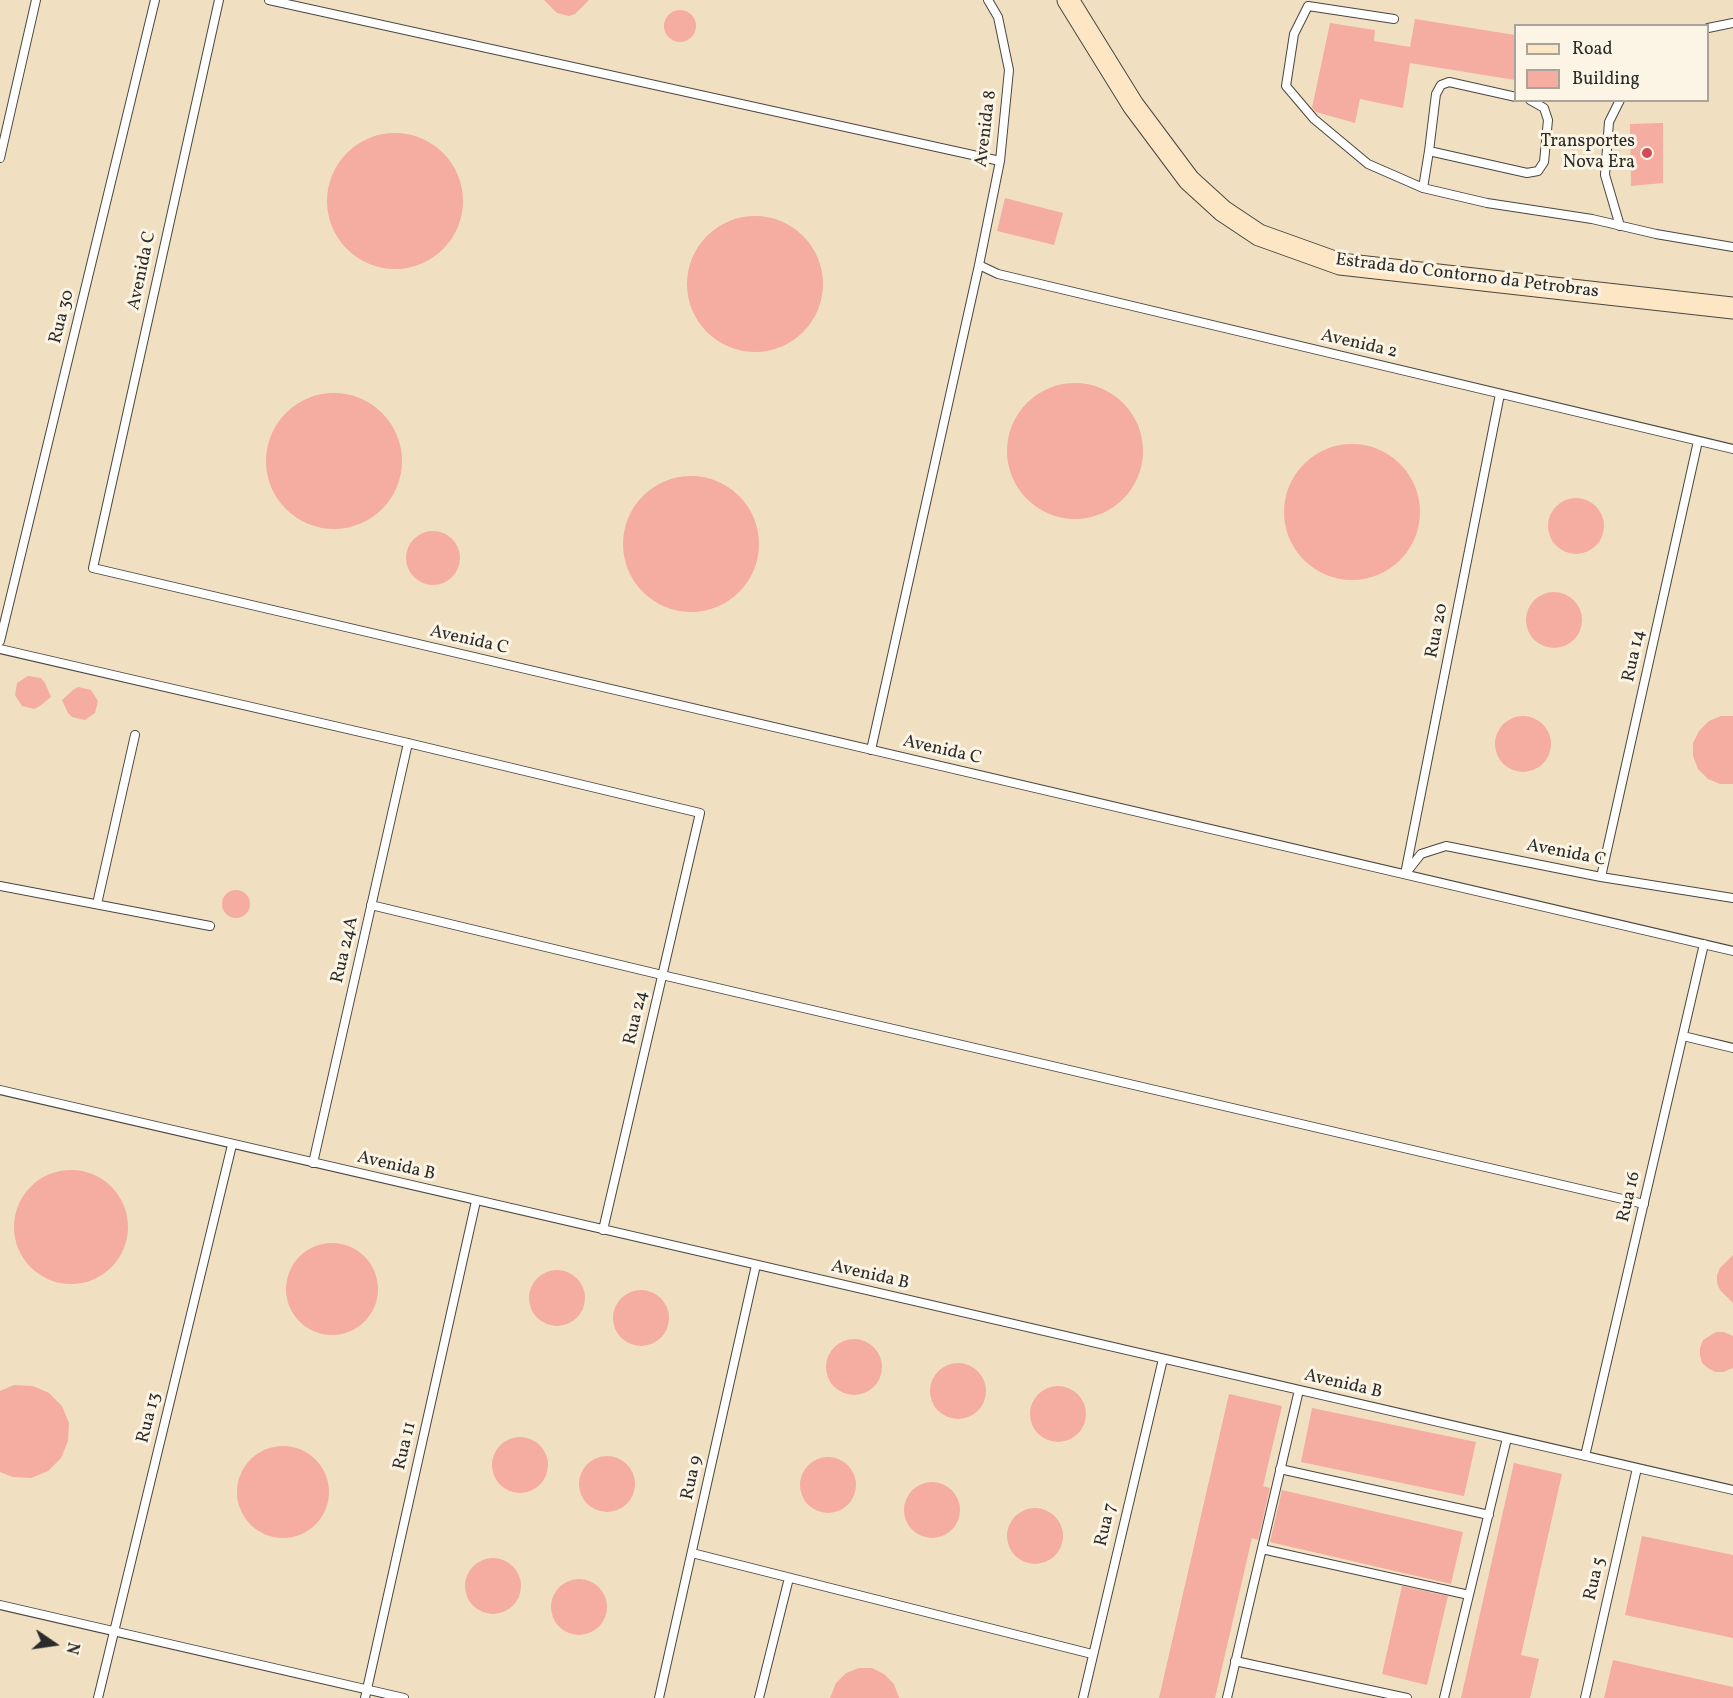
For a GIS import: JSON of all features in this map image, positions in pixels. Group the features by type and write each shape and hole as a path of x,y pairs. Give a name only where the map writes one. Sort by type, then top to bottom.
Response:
{"main road":[{"name":"Estrada do Contorno da Petrobras","path":"1068,0 1133,105 1189,180 1223,211 1259,235 1340,264 1733,308"}],"lane":[{"path":"0,158 36,0"},
{"name":"Rua 30","path":"0,641 155,0"},
{"name":"Avenida C","path":"219,0 93,568 1733,951"},
{"path":"269,0 1000,161"},
{"name":"Avenida 8","path":"871,750 1000,161 1009,70 998,17 988,0"},
{"path":"1394,19 1308,6 1294,34 1287,86 1314,119 1368,164 1424,188 1488,203 1592,219 1733,247"},
{"path":"1709,28 1733,23"},
{"path":"1424,188 1436,94 1441,85 1449,82 1514,97"},
{"path":"1429,151 1527,173 1538,171 1544,162 1548,120 1544,108 1534,102"},
{"path":"1619,102 1609,122 1605,175 1620,226"},
{"name":"Avenida 2","path":"979,265 998,274 1733,449"},
{"name":"Rua 20","path":"1405,874 1500,394"},
{"name":"Rua 14","path":"1601,877 1698,441"},
{"path":"0,649 408,743"},
{"path":"98,904 135,735"},
{"name":"Rua 24","path":"408,743 700,813 603,1230"},
{"name":"Rua 24A","path":"313,1163 408,743"},
{"name":"Avenida C","path":"1405,874 1421,854 1446,846 1601,877 1733,898"},
{"path":"0,886 210,926"},
{"path":"372,905 1644,1204"},
{"name":"Rua 16","path":"1585,1456 1704,944"},
{"path":"1683,1036 1733,1048"},
{"name":"Avenida B","path":"0,1090 1733,1490"},
{"name":"Rua 13","path":"98,1698 232,1145"},
{"name":"Rua 11","path":"366,1694 476,1201"},
{"name":"Rua 9","path":"659,1698 756,1265"},
{"name":"Rua 7","path":"1083,1698 1163,1359"},
{"path":"1227,1698 1299,1390"},
{"path":"1444,1698 1507,1438"},
{"name":"Rua 5","path":"1585,1698 1637,1468"},
{"path":"1280,1469 1489,1515"},
{"path":"1262,1549 1469,1595"},
{"path":"692,1553 1092,1654"},
{"path":"759,1698 789,1578"},
{"path":"0,1605 366,1694 404,1698"},
{"path":"1235,1661 1407,1698"}],"building":[{"path":"544,0 589,0 575,14 569,16 557,13"},
{"path":"680,10 691,15 696,26 691,37 680,42 669,37 664,26 669,15"},
{"path":"1415,19 1514,35 1514,80 1410,63 1403,108 1360,99 1355,123 1316,112 1312,108 1330,23 1375,30 1374,41 1410,47"},
{"name":"Transportes Nova Era","path":"1663,123 1663,183 1631,186 1630,124"},
{"path":"395,133 421,138 433,144 443,153 452,163 458,175 463,201 458,227 452,239 443,249 433,258 421,264 395,269 369,264 357,258 347,249 338,239 332,227 327,201 332,175 338,163 347,153 357,144 369,138"},
{"path":"1005,198 1063,213 1054,245 997,231"},
{"path":"755,216 781,221 793,227 803,236 812,246 818,258 823,284 818,310 812,322 803,332 793,341 781,347 755,352 729,347 717,341 707,332 698,322 692,310 687,284 692,258 698,246 707,236 717,227 729,221"},
{"path":"1075,383 1101,388 1113,394 1123,403 1132,413 1138,425 1143,451 1138,477 1132,489 1123,499 1113,508 1101,514 1075,519 1049,514 1037,508 1027,499 1018,489 1012,477 1007,451 1012,425 1018,413 1027,403 1037,394 1049,388"},
{"path":"334,393 360,398 372,404 382,413 391,423 397,435 402,461 397,487 391,499 382,509 372,518 360,524 334,529 308,524 296,518 286,509 277,499 271,487 266,461 271,435 277,423 286,413 296,404 308,398"},
{"path":"1352,444 1378,449 1390,455 1400,464 1409,474 1415,486 1420,512 1415,538 1409,550 1400,560 1390,569 1378,575 1352,580 1326,575 1314,569 1304,560 1295,550 1289,538 1284,512 1289,486 1295,474 1304,464 1314,455 1326,449"},
{"path":"691,476 717,481 729,487 739,496 748,506 754,518 759,544 754,570 748,582 739,592 729,601 717,607 691,612 665,607 653,601 643,592 634,582 628,570 623,544 628,518 634,506 643,496 653,487 665,481"},
{"path":"1570,498 1582,498 1592,502 1600,510 1604,526 1600,542 1592,550 1582,554 1570,554 1560,550 1552,542 1548,532 1548,520 1552,510 1560,502"},
{"path":"433,531 443,533 452,539 458,548 460,558 458,568 452,577 443,583 433,585 423,583 414,577 408,568 406,558 408,548 414,539 423,533"},
{"path":"1548,592 1560,592 1570,596 1578,604 1582,620 1578,636 1570,644 1560,648 1548,648 1538,644 1530,636 1526,626 1526,614 1530,604 1538,596"},
{"path":"28,676 41,678 51,697 34,709 22,706 15,695 17,683"},
{"path":"78,687 91,690 98,701 95,713 85,720 72,717 62,700"},
{"path":"1517,716 1529,716 1539,720 1547,728 1551,744 1547,760 1539,768 1529,772 1517,772 1507,768 1499,760 1495,750 1495,738 1499,728 1507,720"},
{"path":"1721,716 1733,716 1733,784 1720,784 1708,779 1698,769 1693,756 1693,743 1699,731 1709,721"},
{"path":"236,890 246,894 250,904 246,914 236,918 226,914 222,904 226,894"},
{"path":"71,1170 93,1174 111,1187 124,1205 128,1227 124,1249 111,1267 93,1280 71,1284 49,1280 31,1267 18,1249 14,1227 18,1205 31,1187 49,1174"},
{"path":"332,1243 350,1246 365,1256 375,1271 378,1289 375,1307 365,1322 350,1332 332,1335 314,1332 299,1322 289,1307 286,1289 289,1271 299,1256 314,1246"},
{"path":"1733,1255 1733,1303 1720,1290 1717,1275 1720,1268"},
{"path":"557,1270 568,1272 577,1278 583,1287 585,1298 583,1309 577,1318 568,1324 557,1326 546,1324 537,1318 531,1309 529,1298 531,1287 537,1278 546,1272"},
{"path":"641,1290 652,1292 661,1298 667,1307 669,1318 667,1329 661,1338 652,1344 641,1346 630,1344 621,1338 615,1329 613,1318 615,1307 621,1298 630,1292"},
{"path":"1716,1332 1724,1332 1733,1336 1733,1368 1723,1372 1715,1372 1708,1368 1702,1363 1700,1355 1703,1340"},
{"path":"854,1339 865,1341 874,1347 880,1356 882,1367 880,1378 874,1387 865,1393 854,1395 843,1393 834,1387 828,1378 826,1367 828,1356 834,1347 843,1341"},
{"path":"958,1363 969,1365 978,1371 984,1380 986,1391 984,1402 978,1411 969,1417 958,1419 947,1417 938,1411 932,1402 930,1391 932,1380 938,1371 947,1365"},
{"path":"14,1385 33,1386 49,1393 62,1406 69,1423 68,1441 61,1458 48,1471 31,1478 13,1477 0,1472 0,1391"},
{"path":"1058,1386 1069,1388 1078,1394 1084,1403 1086,1414 1084,1425 1078,1434 1069,1440 1058,1442 1047,1440 1038,1434 1032,1425 1030,1414 1032,1403 1038,1394 1047,1388"},
{"path":"1229,1394 1282,1406 1263,1486 1270,1488 1258,1540 1252,1538 1215,1698 1159,1698"},
{"path":"1312,1408 1476,1442 1464,1496 1301,1462"},
{"path":"515,1437 525,1437 540,1445 546,1454 548,1465 546,1476 540,1485 525,1493 515,1493 504,1488 497,1481 492,1470 492,1460 497,1449 504,1442"},
{"path":"283,1446 301,1449 316,1459 326,1474 329,1492 326,1510 316,1525 301,1535 283,1538 265,1535 250,1525 240,1510 237,1492 240,1474 250,1459 265,1449"},
{"path":"607,1456 618,1458 627,1464 633,1473 635,1484 633,1495 627,1504 618,1510 607,1512 596,1510 587,1504 581,1495 579,1484 581,1473 587,1464 596,1458"},
{"path":"823,1457 833,1457 848,1465 854,1474 856,1485 854,1496 848,1505 833,1513 823,1513 812,1508 805,1501 800,1490 800,1480 805,1469 812,1462"},
{"path":"1514,1463 1562,1474 1521,1655 1539,1659 1530,1698 1461,1698"},
{"path":"927,1482 937,1482 952,1490 958,1499 960,1510 958,1521 952,1530 937,1538 927,1538 916,1533 909,1526 904,1515 904,1505 909,1494 916,1487"},
{"path":"1282,1490 1463,1532 1451,1584 1270,1542"},
{"path":"1035,1508 1046,1510 1055,1516 1061,1525 1063,1536 1061,1547 1055,1556 1046,1562 1035,1564 1024,1562 1015,1556 1009,1547 1007,1536 1009,1525 1015,1516 1024,1510"},
{"path":"1642,1536 1733,1555 1733,1638 1625,1615"},
{"path":"493,1558 504,1560 513,1566 519,1575 521,1586 519,1597 513,1606 504,1612 493,1614 482,1612 473,1606 467,1597 465,1586 467,1575 473,1566 482,1560"},
{"path":"579,1579 590,1581 599,1587 605,1596 607,1607 605,1618 599,1627 590,1633 579,1635 568,1633 559,1627 553,1618 551,1607 553,1596 559,1587 568,1581"},
{"path":"1402,1586 1448,1596 1427,1685 1382,1674"},
{"path":"1613,1660 1733,1687 1733,1698 1604,1698"},
{"path":"859,1668 872,1668 884,1674 894,1684 899,1698 830,1698 836,1683 846,1673"}],"place":[{"name":"Transportes Nova Era","path":"1647,153"}]}
